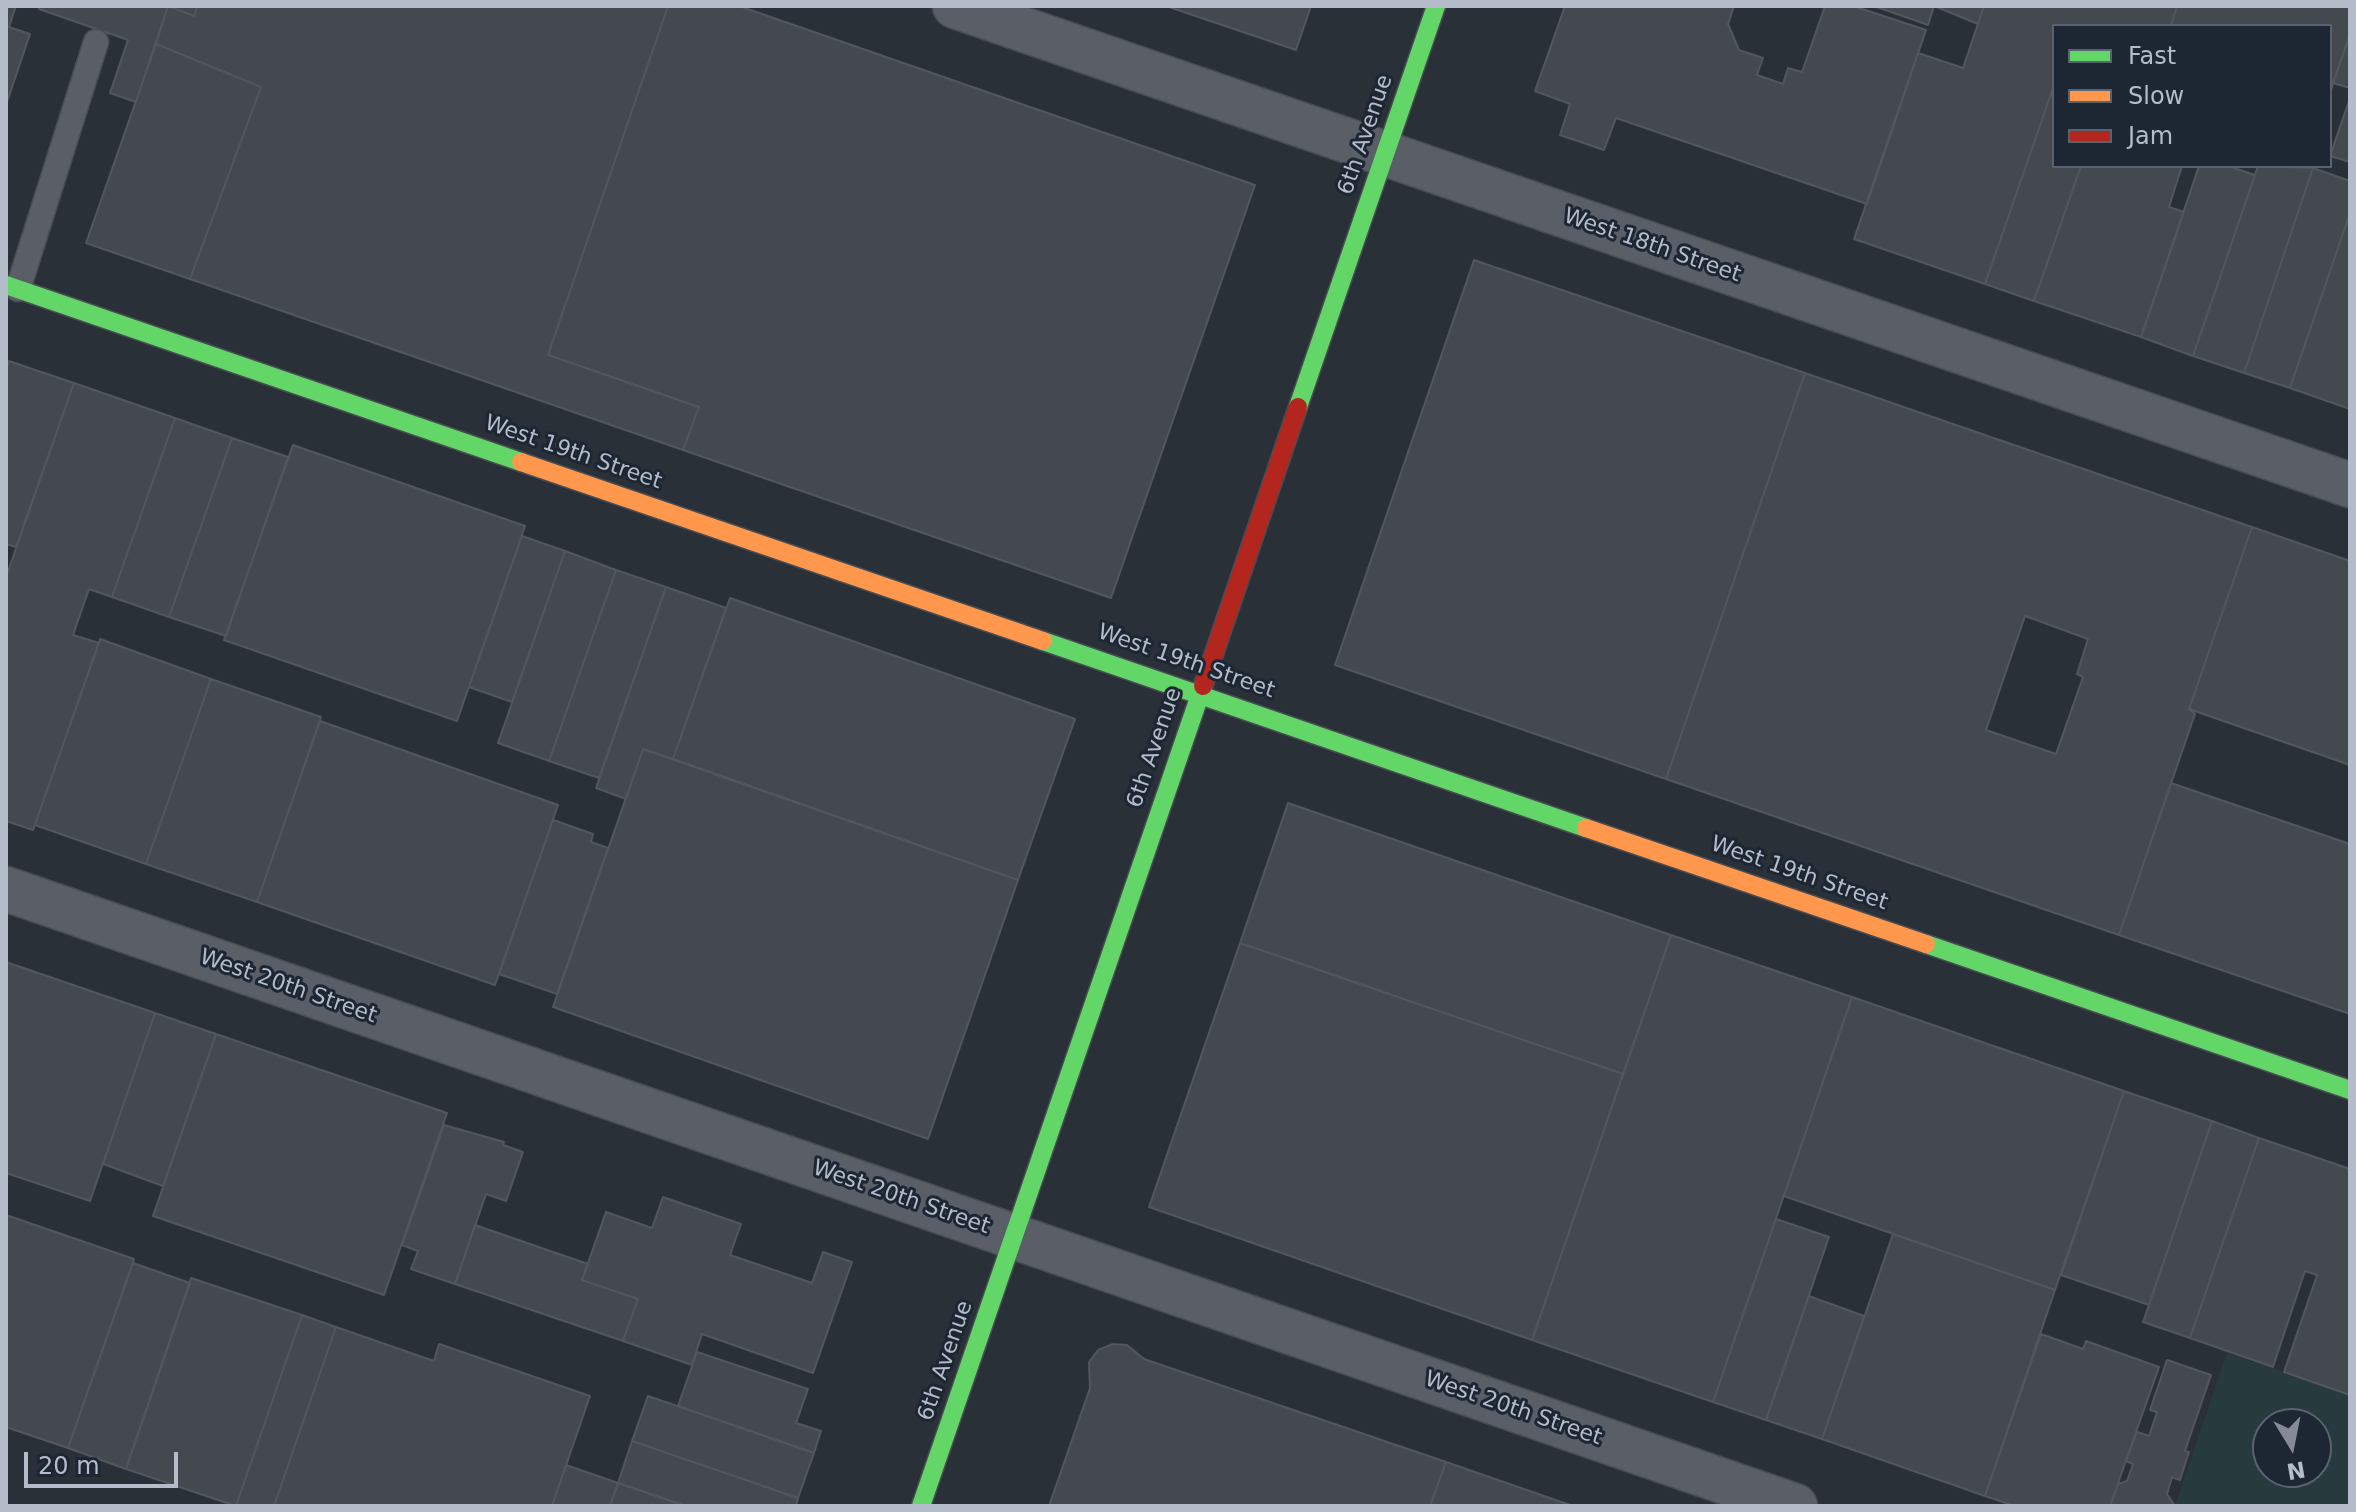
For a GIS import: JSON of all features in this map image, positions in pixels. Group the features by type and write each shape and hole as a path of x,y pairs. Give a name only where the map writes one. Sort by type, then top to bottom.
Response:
{"street":[{"name":"West 18th Street","path":"955,6 2350,485"},
{"name":"6th Avenue","path":"921,1506 1436,6"},
{"name":"West 19th Street","path":"12,287 1199,692 2350,1090"},
{"name":"West 20th Street","path":"6,889 1795,1506"}],"lane":[{"path":"12,287 96,42"}],"green space":[{"path":"2227,1353 2350,1395 2350,1506 2175,1506"}],"building":[{"path":"6,6 16,6 9,27 30,34 6,105"},
{"path":"40,6 168,6 136,102 110,93 128,40 39,9"},
{"path":"168,6 198,6 194,16"},
{"path":"168,6 194,16 198,6 668,6 548,355 699,407 683,450 190,279 261,87 156,44"},
{"path":"668,6 739,6 1255,185 1111,598 683,450 699,407 548,355"},
{"path":"1166,6 1311,6 1296,50"},
{"path":"1565,6 1734,6 1728,24 1739,50 1763,58 1757,75 1783,84 1788,68 1802,72 1825,6 1853,6 1926,30 1867,204 1616,118 1604,150 1560,135 1570,104 1535,91"},
{"path":"1874,6 1934,6 1928,25"},
{"path":"1934,6 1984,6 1978,24"},
{"path":"1984,6 2177,6 2172,24 2052,24 2052,91 1985,284 1854,239 1918,53 1963,68"},
{"path":"2177,6 2350,6 2350,34 2332,87 2332,24 2172,24"},
{"path":"2350,34 2350,88 2333,83"},
{"path":"156,44 261,87 190,279 86,243"},
{"path":"2052,94 2052,168 2080,168 2034,301 1985,284"},
{"path":"2350,98 2350,162 2332,157"},
{"path":"2080,168 2181,168 2169,207 2184,212 2141,337 2034,301"},
{"path":"2198,168 2234,168 2255,175 2193,356 2141,337"},
{"path":"2257,168 2313,168 2244,373 2193,356"},
{"path":"2313,168 2350,181 2350,213 2290,388 2244,373"},
{"path":"2350,213 2350,409 2290,388"},
{"path":"1474,260 1805,373 1666,779 1335,665"},
{"path":"9,361 74,383 16,547 6,544 6,369"},
{"path":"1805,373 2252,527 2189,709 2195,714 2119,935 1666,779","holes":["2025,616 2088,639 2077,674 2083,677 2056,754 1986,730"]},
{"path":"74,383 175,418 112,597 89,589 73,635 99,643 33,830 6,821 6,577"},
{"path":"175,418 232,438 169,617 112,597"},
{"path":"232,438 288,457 226,636 169,617"},
{"path":"293,445 525,526 457,721 224,640"},
{"path":"2252,527 2350,561 2350,765 2189,709"},
{"path":"522,536 565,551 512,702 469,687"},
{"path":"565,551 616,570 549,761 498,743"},
{"path":"616,570 666,587 599,778 549,761"},
{"path":"666,587 726,608 673,759 643,749 626,799 596,788"},
{"path":"730,598 1075,719 1018,880 673,759"},
{"path":"100,639 211,679 146,864 35,825"},
{"path":"211,679 321,717 257,902 146,864"},
{"path":"320,721 558,805 495,985 257,902"},
{"path":"643,749 1018,880 928,1139 553,1007"},
{"path":"2171,783 2350,844 2350,1014 2119,935"},
{"path":"1288,803 1671,935 1623,1074 1240,943"},
{"path":"553,820 593,834 591,842 608,848 557,994 499,974"},
{"path":"1671,935 1852,997 1713,1402 1532,1340"},
{"path":"1240,943 1623,1074 1532,1340 1149,1207"},
{"path":"6,962 155,1013 90,1201 6,1173"},
{"path":"1852,997 2124,1091 2055,1290 1784,1196"},
{"path":"155,1013 216,1034 163,1186 103,1164"},
{"path":"216,1034 447,1113 384,1295 153,1216"},
{"path":"2124,1091 2212,1121 2149,1305 2061,1275"},
{"path":"2212,1121 2259,1138 2190,1338 2143,1322"},
{"path":"444,1125 504,1142 503,1145 523,1152 506,1201 486,1194 455,1284 411,1269 418,1251 402,1245"},
{"path":"2259,1138 2350,1169 2350,1395 2284,1372 2317,1275 2305,1271 2273,1367 2190,1338"},
{"path":"663,1197 741,1224 730,1255 812,1283 823,1252 852,1262 813,1373 702,1334 692,1365 623,1341 638,1299 582,1280 606,1212 652,1228"},
{"path":"6,1215 134,1259 68,1448 6,1427"},
{"path":"1776,1219 1829,1237 1766,1420 1713,1402"},
{"path":"475,1225 588,1264 582,1280 638,1299 623,1341 455,1284"},
{"path":"1893,1234 2055,1290 1985,1496 1822,1439"},
{"path":"133,1263 190,1283 126,1469 68,1448"},
{"path":"191,1278 302,1315 236,1506 126,1469"},
{"path":"1809,1296 1864,1316 1822,1439 1766,1420"},
{"path":"302,1315 336,1327 274,1506 236,1506"},
{"path":"336,1327 434,1361 439,1344 590,1396 552,1506 274,1506"},
{"path":"2041,1334 2083,1349 2086,1341 2159,1367 2110,1506 2015,1506 1985,1496"},
{"path":"1113,1344 1127,1345 1144,1359 1446,1462 1430,1506 1049,1506 1090,1388 1089,1362 1098,1350"},
{"path":"697,1352 808,1389 796,1423 821,1431 814,1453 678,1406"},
{"path":"2167,1360 2211,1375 2185,1451 2189,1452 2180,1480 2172,1477 2167,1494 2175,1506 2110,1506 2118,1484 2127,1481 2133,1464 2126,1461 2137,1432 2149,1436 2157,1412 2150,1410"},
{"path":"648,1396 814,1453 798,1498 632,1441"},
{"path":"632,1441 798,1498 796,1506 686,1506 618,1483"},
{"path":"1446,1462 1573,1506 1430,1506"},
{"path":"566,1465 618,1483 610,1506 552,1506"},
{"path":"618,1483 686,1506 610,1506"}],"traffic: fast":[{"path":"1298,407 1436,6"},
{"path":"6,285 521,462"},
{"path":"1043,641 1586,828"},
{"path":"921,1506 1203,686"},
{"path":"1926,944 2350,1090"}],"traffic: slow":[{"path":"521,462 1043,641"},
{"path":"1586,828 1926,944"}],"traffic: jam":[{"path":"1203,686 1298,407"}]}
